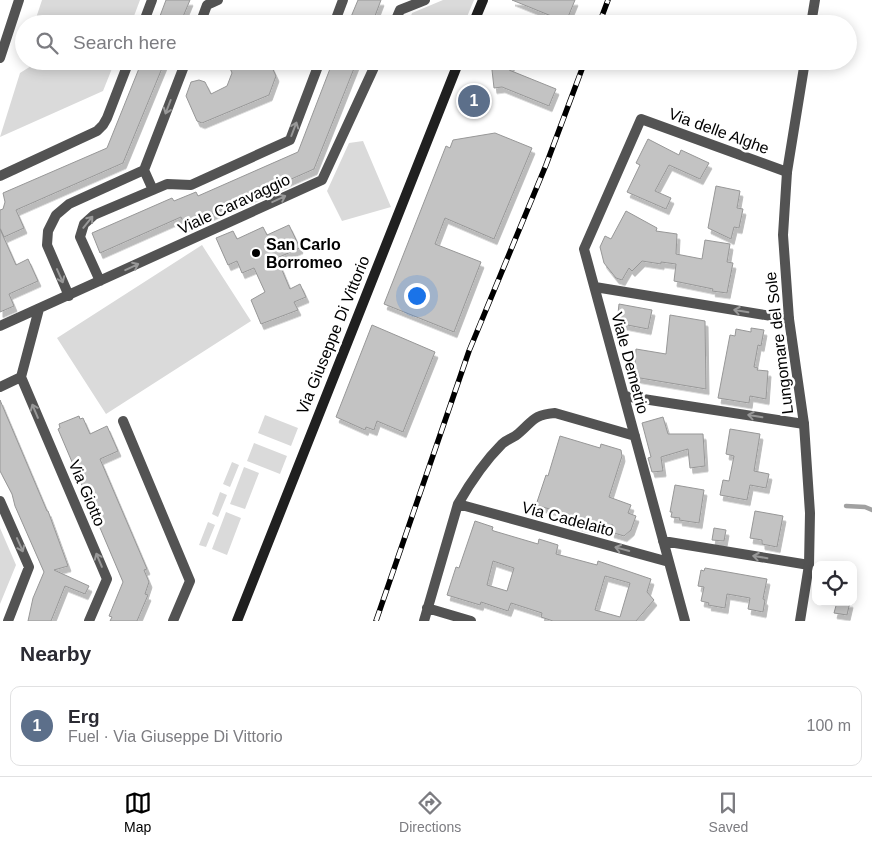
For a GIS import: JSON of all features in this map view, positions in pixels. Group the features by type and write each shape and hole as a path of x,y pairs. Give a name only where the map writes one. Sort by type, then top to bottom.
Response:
{"main road":[{"path":"477,15 483,0"},
{"name":"Via Giuseppe Di Vittorio","path":"237,621 454,70"}],"street":[{"path":"0,58 19,0"},
{"path":"146,15 152,0"},
{"path":"203,15 207,5 218,0"},
{"path":"337,15 343,0"},
{"path":"398,15 400,10 425,0"},
{"path":"812,15 815,0"},
{"path":"0,176 97,131 107,118 126,70"},
{"path":"152,190 144,170 183,70"},
{"path":"100,282 80,237 84,224 94,215 152,190 167,184 191,185 290,140 317,70"},
{"name":"Viale Caravaggio","path":"0,326 322,180 373,70"},
{"name":"Lungomare del Sole","path":"800,621 808,565 810,513 804,424 789,320 783,235 787,172 804,70"},
{"name":"Via delle Alghe","path":"641,119 787,172"},
{"name":"Viale Demetrio","path":"641,119 584,250 685,621"},
{"path":"69,296 47,245 48,231 56,215 69,204 144,170"},
{"path":"595,287 789,320"},
{"path":"0,387 21,378 39,309"},
{"name":"Via Giotto","path":"21,378 107,579 89,621"},
{"path":"624,396 804,424"},
{"path":"424,621 458,504 467,488 504,442 518,434 530,421 542,414 555,413 635,436"},
{"path":"123,421 190,581 173,621"},
{"path":"0,501 29,567 8,621"},
{"name":"Via Cadelaito","path":"458,504 669,562"},
{"path":"664,541 808,565"},
{"path":"427,608 471,621"}],"shaded area":[{"path":"42,0 140,0 134,15 37,15"},
{"path":"443,0 474,0 468,15 411,15"},
{"path":"25,70 111,70 103,91 0,137 20,73"},
{"path":"363,141 391,207 342,221 327,191 349,143"},
{"path":"202,245 251,321 106,414 57,338"},
{"path":"265,415 298,428 291,446 258,433"},
{"path":"254,443 287,456 280,474 247,461"},
{"path":"232,462 239,465 230,487 223,484"},
{"path":"244,467 259,473 245,509 230,504"},
{"path":"220,492 227,495 218,517 212,514"},
{"path":"226,512 241,518 227,555 212,549"},
{"path":"208,522 215,525 206,547 199,545"},
{"path":"0,528 16,565 0,604"}],"building":[{"path":"166,0 190,0 184,15 160,15"},
{"path":"358,0 381,0 375,15 352,15"},
{"path":"512,0 575,0 569,15 549,15"},
{"path":"138,70 161,70 123,163 16,210 24,228 4,237 0,228 0,210 3,209 5,202 3,193 107,148"},
{"path":"231,70 273,70 276,76 269,95 202,123 197,121 186,96 191,82 199,80 205,82 211,94 227,86 232,73"},
{"path":"330,70 353,70 314,169 185,226 181,217 100,253 92,233 172,198 174,201 196,192 198,196 298,152"},
{"path":"492,70 509,70 556,89 549,106 502,87 494,88"},
{"path":"495,133 532,148 494,239 445,218 435,244 481,262 454,332 384,304 446,146 450,148 453,140"},
{"path":"648,139 679,155 681,150 709,163 700,179 669,165 655,191 671,198 666,209 627,192 640,165 636,163"},
{"path":"716,186 740,191 737,208 743,209 739,228 734,227 731,239 708,228"},
{"path":"626,211 657,228 656,231 677,234 676,254 702,259 705,240 730,244 727,262 733,263 727,293 674,281 676,264 642,261 632,271 629,268 622,280 616,278 604,263 600,247 605,236 611,239"},
{"path":"289,225 300,248 277,258 290,289 300,284 306,297 294,302 298,310 261,324 251,300 265,292 254,268 242,273 237,261 228,265 216,238 233,231 237,239 263,227 267,235"},
{"path":"0,229 16,265 28,259 38,281 9,294 14,306 0,312"},
{"path":"619,304 652,310 648,329 617,323"},
{"path":"670,315 705,321 706,389 634,377 636,349 666,354"},
{"path":"372,325 435,352 403,432 377,421 374,430 366,427 365,430 336,417"},
{"path":"751,328 764,330 761,346 758,345 754,367 758,368 757,370 768,371 766,399 750,396 749,403 718,398 730,335 735,336 736,329 751,332"},
{"path":"0,400 48,511 68,566 54,570 89,586 85,594 65,586 51,621 28,621 33,598 44,572 15,506 12,494 0,471"},
{"path":"79,416 80,419 83,418 90,434 107,426 118,451 100,459 147,569 144,570 149,582 145,594 148,595 137,621 110,621 112,617 109,616 123,582 58,429 60,428 59,424"},
{"path":"663,417 668,434 703,434 705,466 690,468 688,449 661,457 663,471 652,472 648,458 651,457 642,423"},
{"path":"730,429 760,434 754,471 769,474 766,488 750,485 747,500 720,495 723,480 729,481 734,456 726,454"},
{"path":"560,436 600,448 601,444 621,450 622,456 609,497 631,505 628,513 636,516 631,530 624,536 611,532 613,525 582,526 564,520 566,514 536,505 546,475 548,476"},
{"path":"675,485 704,490 699,523 671,517 672,512 670,512"},
{"path":"755,511 783,516 777,547 762,544 762,540 750,538"},
{"path":"475,521 493,527 492,530 494,531 538,544 539,539 558,545 556,554 597,565 598,561 651,579 647,592 654,600 636,621 553,621 541,617 542,613 511,603 508,611 481,602 480,605 447,595 456,567 459,568","holes":["493,561 514,568 507,591 487,585","605,576 630,583 620,617 595,610"]},
{"path":"714,528 726,530 724,541 712,540"},
{"path":"705,568 767,579 763,599 765,600 763,612 748,609 750,598 727,594 725,608 708,605 709,603 701,601 704,587 698,586 701,570 704,571"},
{"path":"836,606 849,606 847,615 834,613"}],"waterway":[{"path":"846,506 865,507 872,510"}],"railway":[{"path":"602,15 608,0"},
{"path":"376,621 469,351 546,165 582,70"}],"place":[{"name":"Erg","path":"474,101"},
{"name":"San Carlo Borromeo","path":"256,253"}]}
